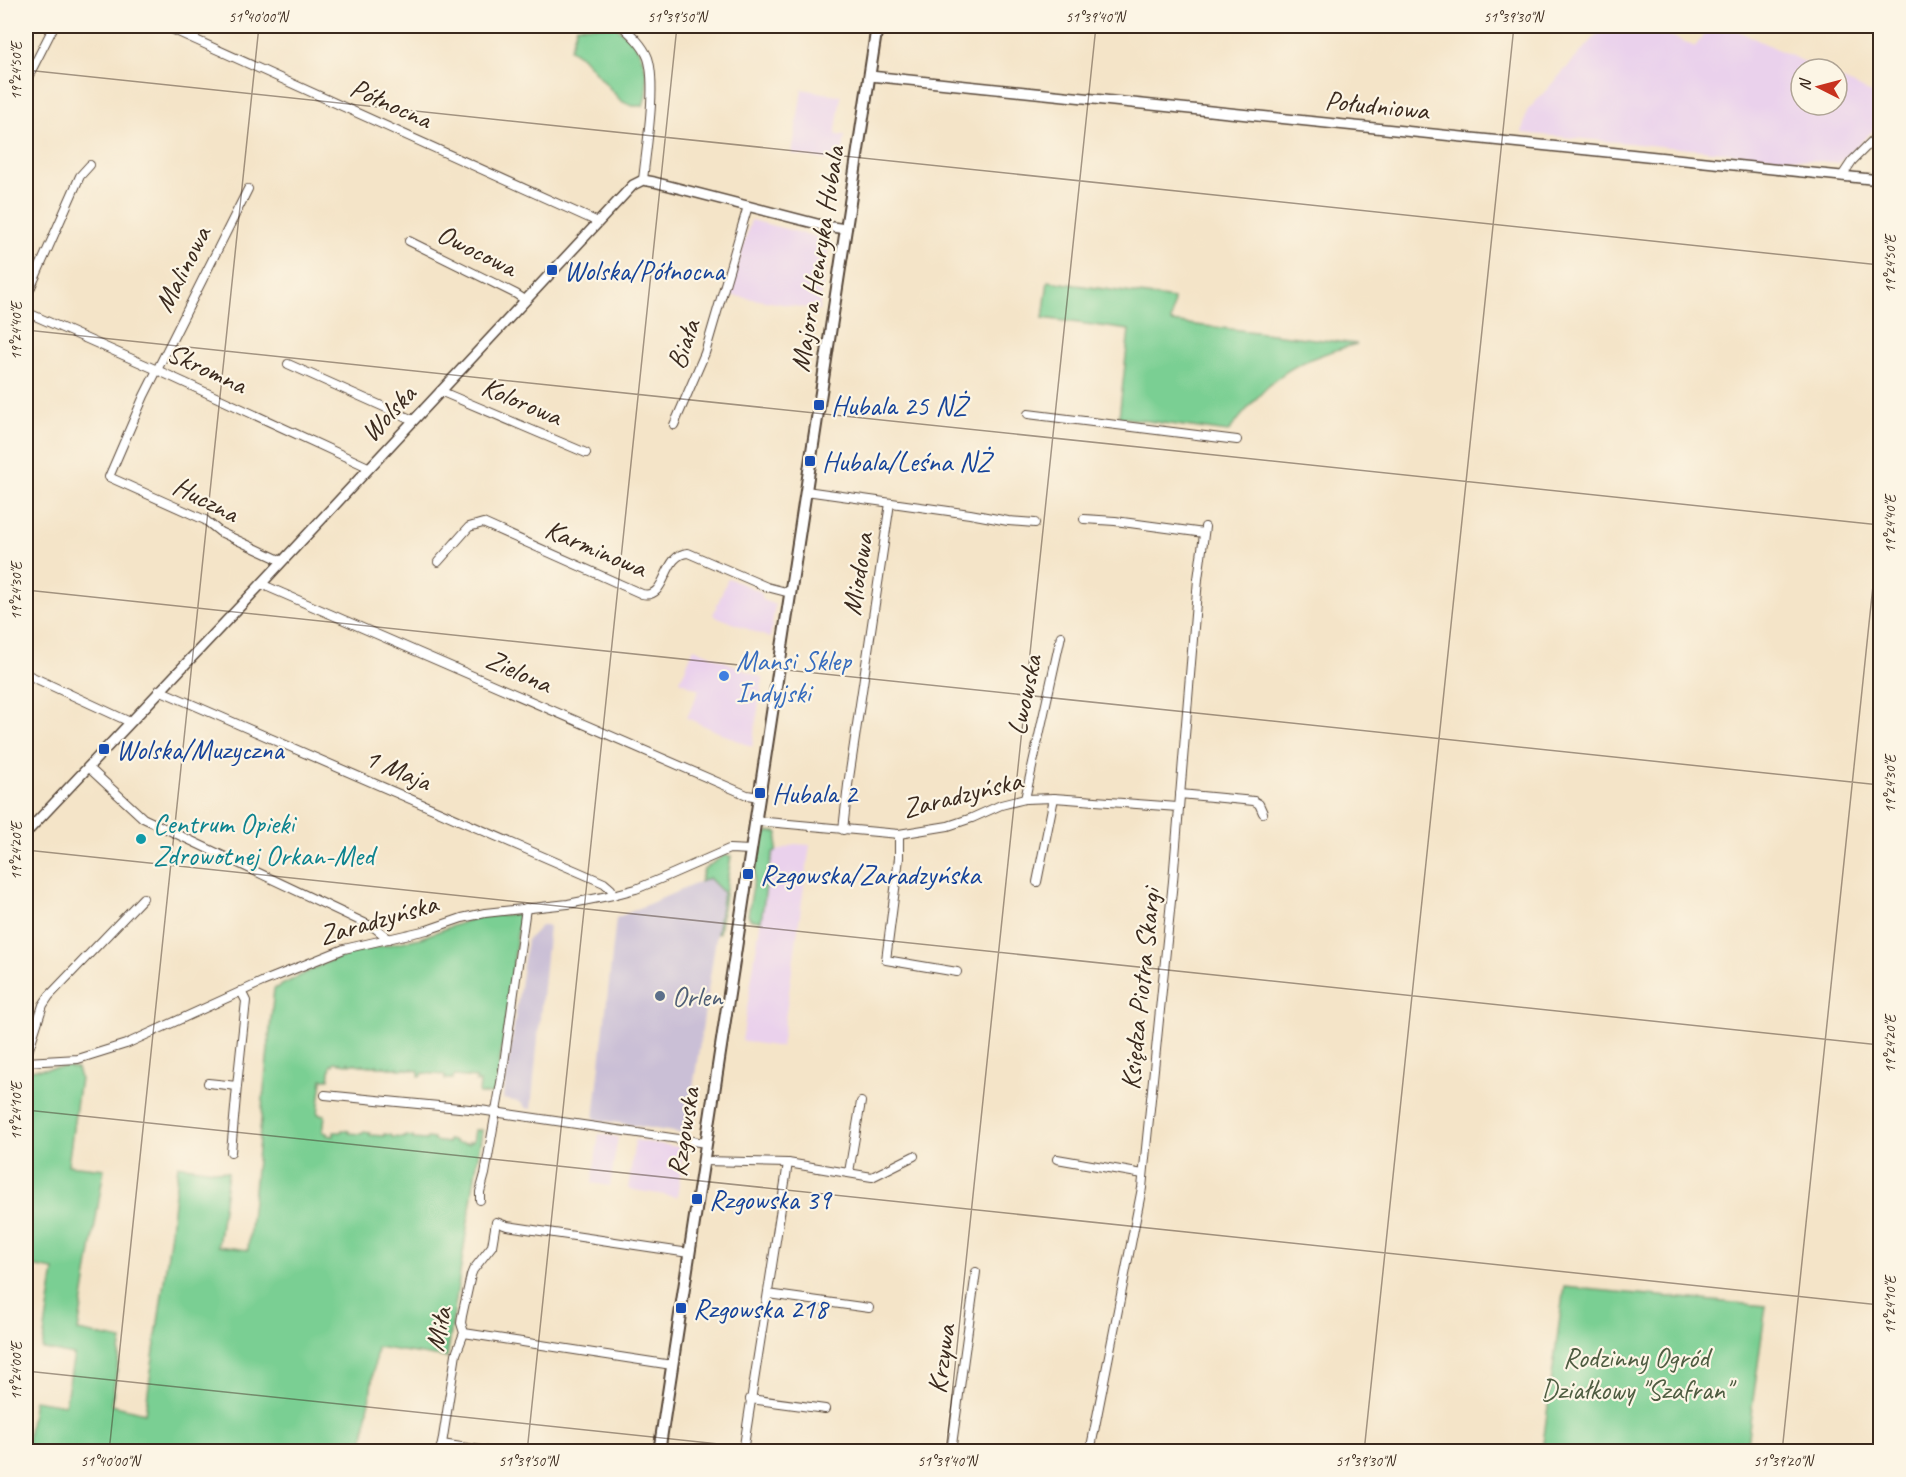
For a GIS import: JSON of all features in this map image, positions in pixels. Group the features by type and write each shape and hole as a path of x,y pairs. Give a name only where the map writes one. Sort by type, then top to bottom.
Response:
{"main road":[{"name":"Majora Henryka Hubala","path":"756,821 878,26"},
{"name":"Rzgowska","path":"659,1452 756,821"}],"street":[{"path":"26,81 54,26"},
{"name":"Północna","path":"165,26 598,222"},
{"path":"622,26 641,46 651,68 652,87 643,180 825,226 846,229"},
{"name":"Południowa","path":"870,76 1881,180"},
{"path":"1842,176 1852,161 1881,133"},
{"path":"26,298 80,176 90,165"},
{"name":"Wolska","path":"27,827 88,767 261,584 633,185 643,180"},
{"name":"Malinowa","path":"109,477 131,423 248,189"},
{"name":"Biała","path":"674,425 705,353 748,206"},
{"name":"Owocowa","path":"409,241 525,300"},
{"name":"Skromna","path":"26,312 368,467"},
{"path":"288,364 413,420"},
{"name":"Kolorowa","path":"440,391 586,453"},
{"path":"1028,414 1237,440"},
{"name":"Huczna","path":"109,477 205,520 220,532 282,561"},
{"path":"806,491 1008,521 1035,522"},
{"name":"Miodowa","path":"843,830 890,503"},
{"name":"Księdza Piotra Skargi","path":"1084,519 1205,530 1198,579 1173,881 1143,1174 1090,1452"},
{"name":"Karminowa","path":"438,562 466,530 474,524 483,524 649,596 656,591 675,557 683,553 688,553 767,587 790,593"},
{"name":"Zielona","path":"261,584 747,795 759,797"},
{"name":"Lwowska","path":"1025,799 1061,636"},
{"path":"26,674 130,722"},
{"name":"1 Maja","path":"159,690 604,884 611,889 613,895"},
{"path":"88,767 143,818 379,930 389,939"},
{"path":"1180,794 1254,801 1259,804 1263,813"},
{"path":"1037,882 1054,798"},
{"name":"Zaradzyńska","path":"756,821 899,834 948,826 1001,805 1025,799 1054,798 1178,807"},
{"path":"899,834 899,858 886,960 957,972"},
{"name":"Zaradzyńska","path":"26,1060 78,1059 126,1044 241,991 344,949 427,930 462,918 568,904 613,895 655,881 729,849 751,849"},
{"path":"26,1060 43,1005 49,996 143,898"},
{"path":"480,1200 502,1077 526,908"},
{"path":"231,1152 246,1002 241,991"},
{"path":"208,1083 237,1086"},
{"path":"325,1095 495,1112 706,1143"},
{"path":"849,1172 861,1102"},
{"path":"703,1161 788,1163 873,1177 914,1156"},
{"path":"1057,1159 1143,1174"},
{"path":"743,1452 788,1163"},
{"name":"Miła","path":"441,1448 456,1354 464,1333 461,1323 471,1275 492,1246 496,1222 507,1226 689,1253"},
{"name":"Krzywa","path":"951,1452 975,1272"},
{"path":"768,1294 869,1308"},
{"path":"464,1333 672,1365"},
{"path":"750,1399 825,1409"},
{"path":"441,1448 493,1452"}],"shaded area":[{"path":"1605,26 1649,26 1695,47 1710,26 1727,26 1794,57 1789,57 1789,117 1849,117 1849,83 1880,97 1880,124 1839,163 1522,133 1527,111"},
{"path":"802,89 841,96 836,130 837,135 845,136 841,162 792,154"},
{"path":"751,220 821,238 828,249 819,310 729,295"},
{"path":"728,578 761,592 763,600 775,605 770,638 713,615"},
{"path":"694,648 763,678 752,747 687,718 699,690 680,681"},
{"path":"794,844 810,845 781,1047 742,1041 773,853"},
{"path":"709,878 723,892 686,1134 594,1119 616,918"},
{"path":"541,926 549,926 531,1109 526,1108 520,1102 503,1099 527,940"},
{"path":"599,1134 618,1137 610,1186 592,1183"},
{"path":"635,1140 684,1148 677,1197 628,1189"}],"green space":[{"path":"577,26 615,26 634,43 643,60 646,75 643,106 632,106 621,101 582,57 570,49"},
{"path":"1048,281 1174,299 1171,322 1357,344 1328,352 1283,374 1260,394 1228,432 1119,417 1129,330 1043,318"},
{"path":"778,833 776,852 773,853 768,873 761,921 751,920 748,915 760,843 765,834"},
{"path":"725,855 731,856 717,934 723,892 709,878 700,882 704,869"},
{"path":"518,914 519,922 494,1094 479,1094 480,1082 476,1082 476,1078 454,1076 453,1079 445,1079 445,1075 423,1073 419,1076 419,1071 412,1068 412,1070 391,1068 391,1066 390,1068 377,1067 377,1065 370,1066 370,1064 369,1066 362,1063 362,1065 334,1062 331,1065 329,1079 322,1079 318,1114 325,1115 323,1132 327,1135 334,1136 334,1132 342,1130 349,1131 349,1133 362,1134 363,1132 370,1133 370,1135 384,1136 384,1134 392,1137 405,1138 405,1136 426,1140 427,1138 448,1143 448,1140 469,1144 473,1142 475,1130 482,1130 447,1358 377,1347 362,1451 26,1451 34,1400 65,1405 74,1355 42,1349 54,1270 26,1265 26,1070 68,1067 77,1069 80,1078 68,1165 104,1169 78,1331 122,1340 111,1405 145,1413 170,1239 178,1165 228,1172 218,1246 248,1250 274,989 327,962 359,951 420,938 480,916"},
{"name":"Rodzinny Ogród Działkowy \"Szafran\"","path":"1564,1287 1766,1306 1746,1451 1542,1451"}],"place":[{"name":"Wolska/Północna","path":"552,270"},
{"name":"Hubala 25 NŻ","path":"819,405"},
{"name":"Hubala/Leśna NŻ","path":"810,461"},
{"name":"Mansi Sklep Indyjski","path":"724,676"},
{"name":"Wolska/Muzyczna","path":"104,749"},
{"name":"Hubala 2","path":"760,793"},
{"name":"Centrum Opieki Zdrowotnej Orkan-Med","path":"141,839"},
{"name":"Rzgowska/Zaradzyńska","path":"748,874"},
{"name":"Orlen","path":"660,996"},
{"name":"Rzgowska 39","path":"697,1199"},
{"name":"Rzgowska 218","path":"681,1308"}]}
